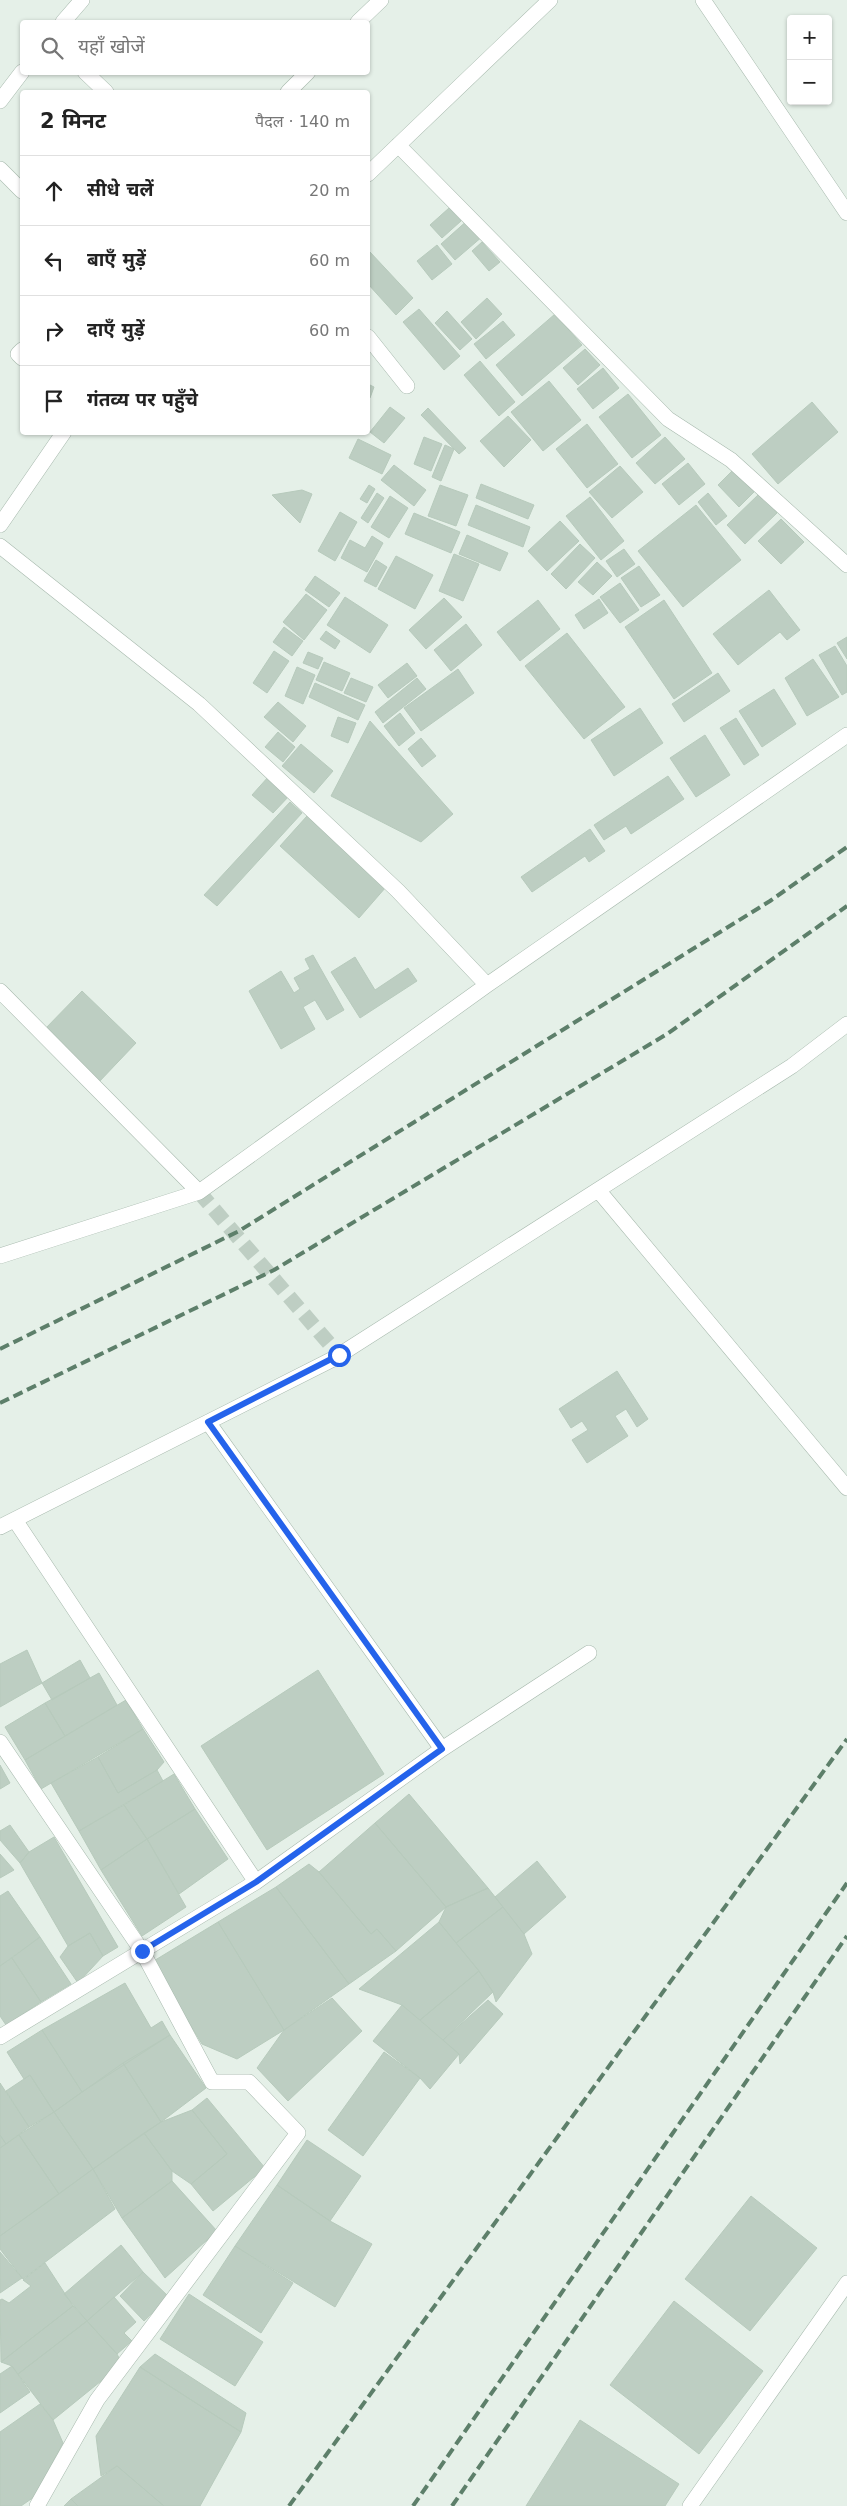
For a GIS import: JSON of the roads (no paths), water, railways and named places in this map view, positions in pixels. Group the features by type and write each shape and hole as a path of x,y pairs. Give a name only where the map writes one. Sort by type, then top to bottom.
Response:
{"street":[{"path":"65,20 82,0"},
{"path":"360,20 381,0"},
{"path":"370,172 550,0"},
{"path":"703,0 847,213"},
{"path":"0,101 20,75"},
{"path":"88,75 104,90"},
{"path":"290,90 305,75"},
{"path":"398,146 668,419 731,460 847,565"},
{"path":"0,169 20,189"},
{"path":"370,340 406,386"},
{"path":"0,525 62,435"},
{"path":"0,546 199,704 398,891 487,985"},
{"path":"0,1256 199,1192 487,985 847,735"},
{"path":"0,991 199,1192"},
{"path":"0,1527 333,1359 792,1066 847,1024"},
{"path":"598,1190 847,1488"},
{"path":"208,1422 442,1749"},
{"path":"15,1520 256,1882"},
{"path":"0,2038 256,1882 442,1749 589,1653"},
{"path":"0,1742 142,1951 212,2082 249,2082 298,2133 97,2400 37,2506"},
{"path":"690,2506 847,2284"}],"tunnel":[{"path":"199,1192 339,1355"}],"railway":[{"path":"0,1349 239,1231 770,901 847,847"},
{"path":"0,1403 274,1270 667,1034 847,906"},
{"path":"289,2506 847,1739"},
{"path":"413,2506 847,1883"},
{"path":"452,2506 847,1936"}]}
